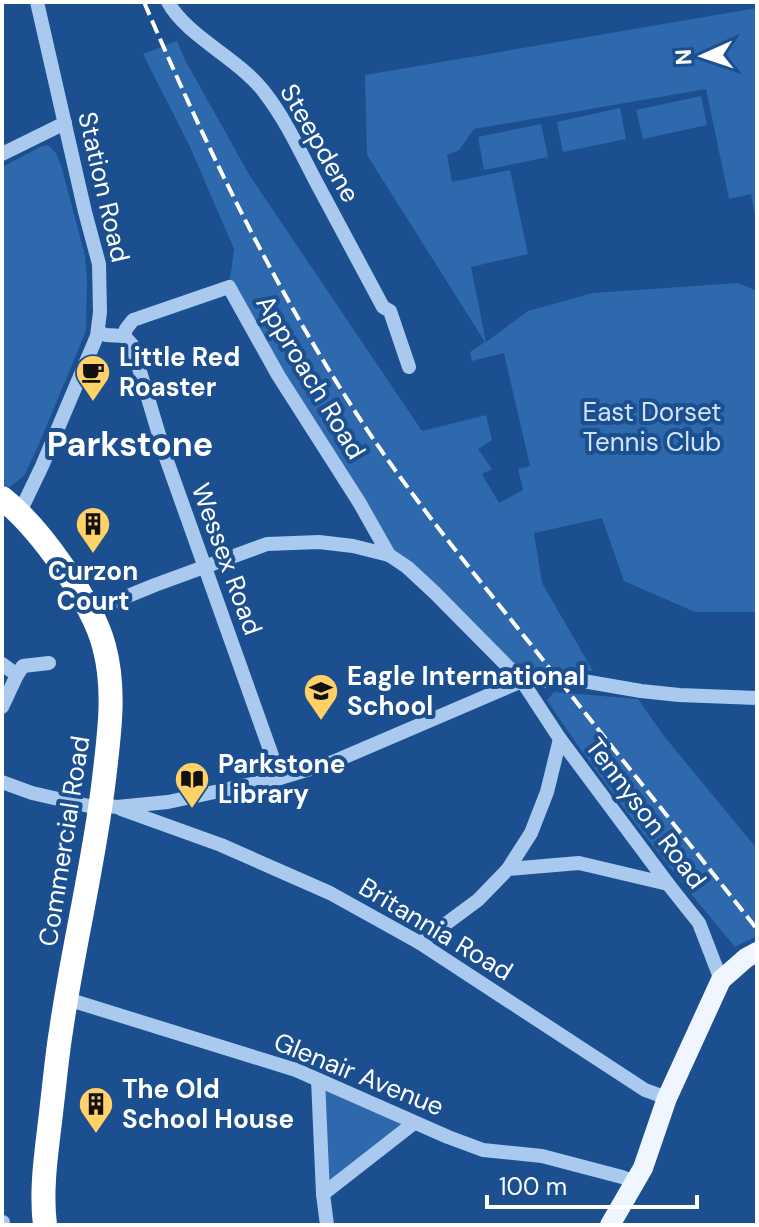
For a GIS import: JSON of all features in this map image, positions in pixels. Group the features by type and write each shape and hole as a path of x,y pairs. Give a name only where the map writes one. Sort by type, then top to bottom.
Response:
{"highway":[{"name":"Commercial Road","path":"11,505 62,566 91,611 104,646 112,711 109,806 61,1029 43,1186 45,1225"}],"main road":[{"path":"610,1225 648,1158 667,1098 721,980 757,952"}],"street":[{"name":"Station Road","path":"11,505 42,466 98,332 101,283 37,2"},
{"name":"Steepdene","path":"168,2 190,28 239,65 264,91 284,121 382,289 383,307 390,311 409,367"},
{"path":"2,154 65,123"},
{"name":"Approach Road","path":"124,336 133,320 229,287 278,375 389,555"},
{"path":"98,332 124,336"},
{"name":"Wessex Road","path":"124,336 132,345 166,458 280,778"},
{"path":"91,611 267,544 319,542 389,555"},
{"name":"Tennyson Road","path":"389,555 435,593 522,681 560,739 699,923 721,980"},
{"path":"2,707 23,666 49,663"},
{"path":"2,664 17,675"},
{"path":"2,782 32,793 89,806 168,802 280,778 333,762 522,681 583,681 679,695 757,698"},
{"path":"420,943 478,900 508,869 531,833 547,792 560,739"},
{"path":"166,827 168,802"},
{"name":"Britannia Road","path":"109,806 221,845 330,893 420,943 645,1090 667,1098"},
{"path":"508,869 579,863 668,884"},
{"name":"Glenair Avenue","path":"67,999 296,1070 483,1150 542,1156 635,1182"},
{"path":"318,1080 327,1225"},
{"path":"323,1194 414,1123"}],"green space":[{"name":"East Dorset Tennis Club","path":"757,8 757,226 751,194 729,199 706,89 474,129 459,150 447,155 452,182 510,170 528,254 471,267 486,342 528,311 593,293 738,283 757,291 757,612 695,612 624,581 602,518 534,533 542,583 593,671 511,669 389,555 229,287 234,249 190,147 143,54 177,41 250,176 422,431 486,415 492,440 478,449 492,469 482,474 499,503 523,490 518,469 530,466 504,353 472,361 470,352 485,342 367,155 365,75"},
{"path":"701,96 707,125 643,139 636,110"},
{"path":"620,108 626,139 563,152 557,122"},
{"path":"541,124 548,157 484,170 478,137"},
{"path":"48,145 61,165 85,256 86,331 24,476 8,488 2,483 2,167"},
{"path":"554,692 638,699 664,736 757,849 757,936 735,947 591,764 547,700"},
{"path":"318,1080 414,1123 323,1194"}],"railway":[{"path":"144,2 212,153 261,251 315,347 365,426 456,551 757,929"}],"place":[{"name":"Little Red Roaster","path":"93,403"},
{"name":"Curzon Court","path":"93,555"},
{"name":"Eagle International School","path":"321,722"},
{"name":"Parkstone Library","path":"192,810"},
{"name":"The Old School House","path":"96,1135"}],"district":[{"name":"Parkstone","path":"130,444"}]}
